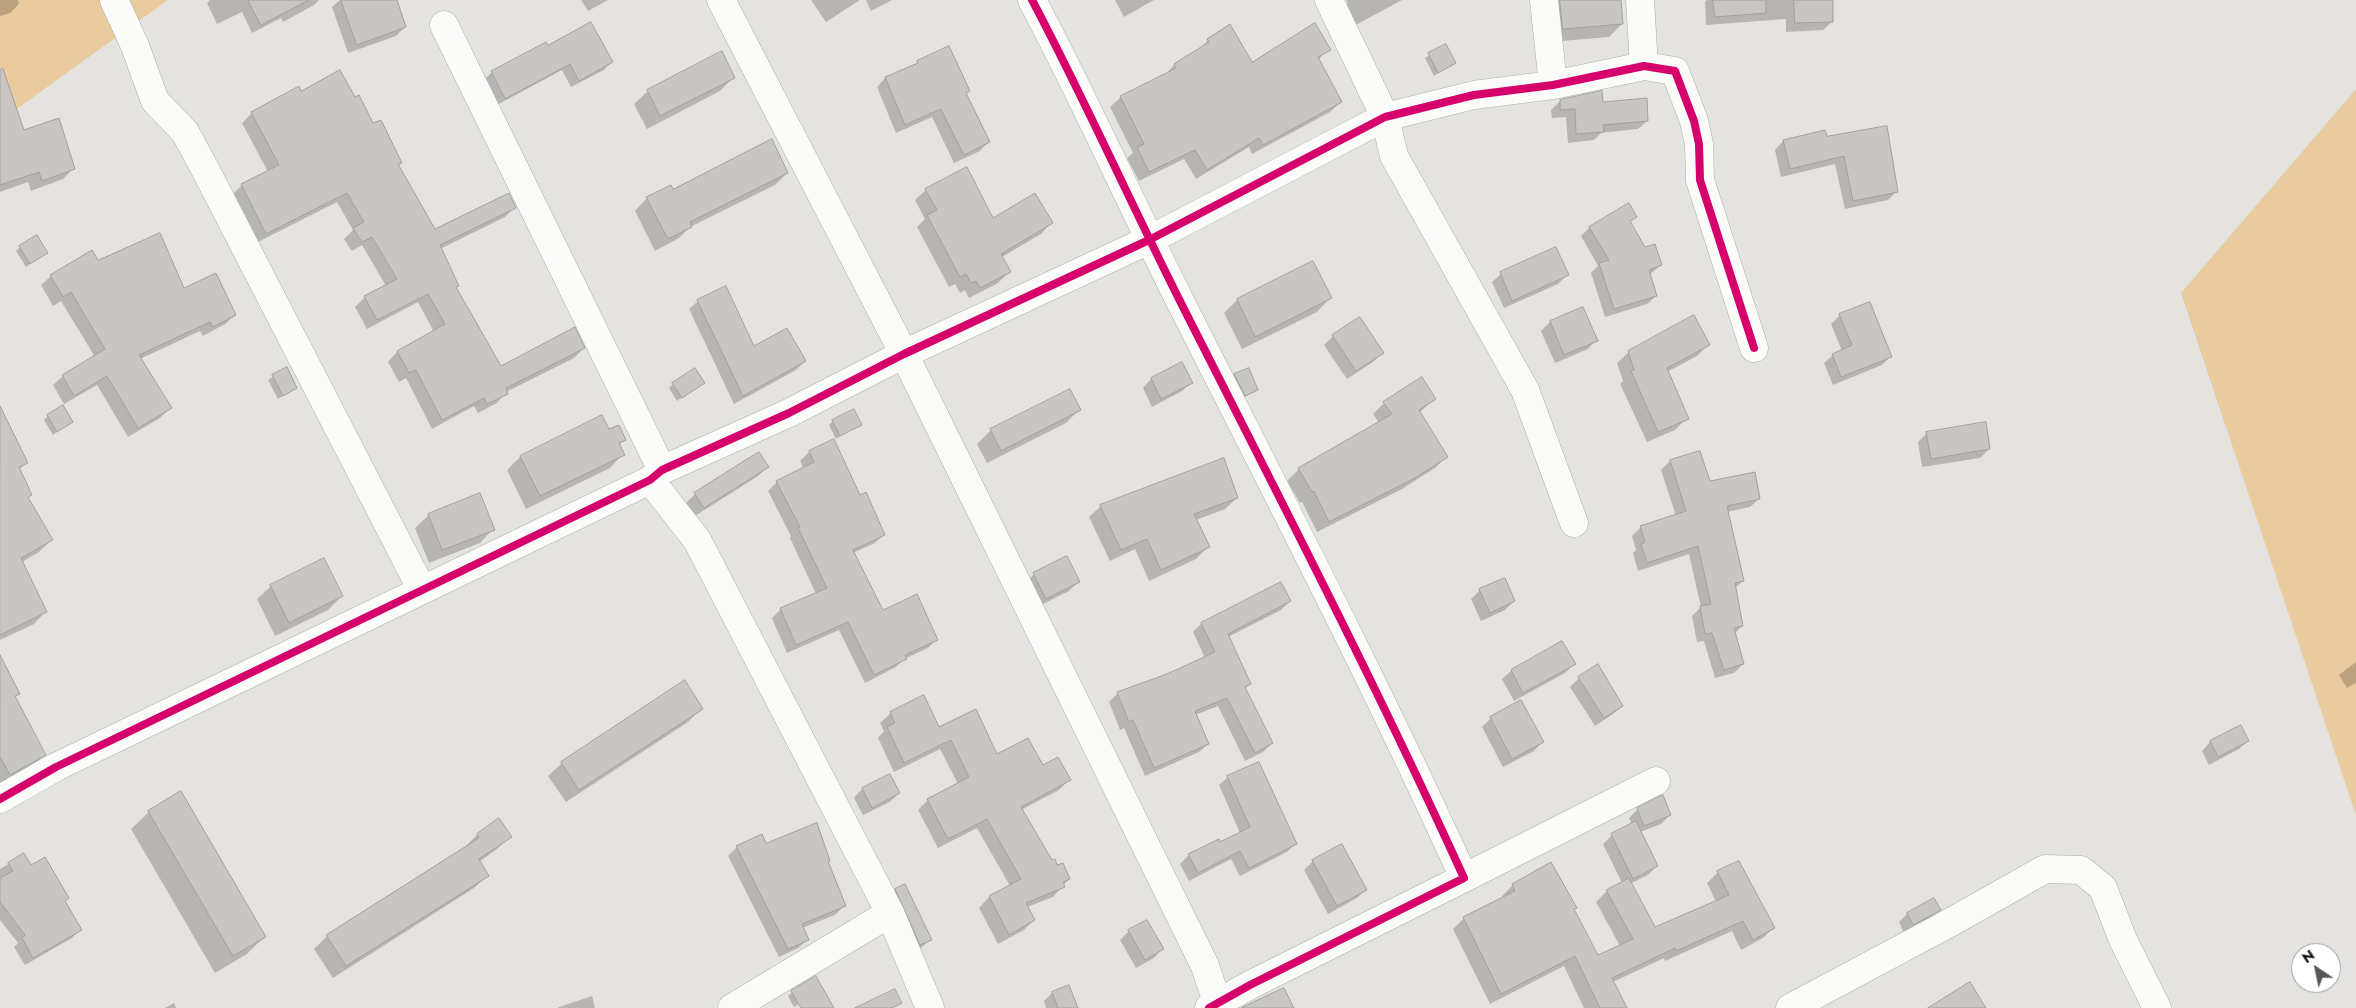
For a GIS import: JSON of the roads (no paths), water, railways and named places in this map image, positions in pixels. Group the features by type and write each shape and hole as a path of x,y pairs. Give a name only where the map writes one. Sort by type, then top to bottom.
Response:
{"street":[{"path":"114,0 135,46 155,101 185,132 422,590"},
{"path":"721,0 904,354 1205,966 1213,1005 1656,780"},
{"path":"1032,0 1073,77 1149,240 1396,730 1464,878"},
{"path":"1329,0 1385,117 1394,156 1525,390 1574,524"},
{"path":"1544,0 1553,85"},
{"path":"1640,0 1644,66"},
{"path":"444,25 656,475 698,540 890,913 930,1008"},
{"path":"0,799 56,767 656,475 789,413 904,354 1149,240 1385,117 1474,95 1553,85 1644,66 1675,71 1694,121 1699,144 1700,180 1754,348"},
{"path":"1790,1008 1944,926 2045,869 2082,870 2103,888 2123,940 2157,1008"},
{"path":"732,1008 890,913"}]}
